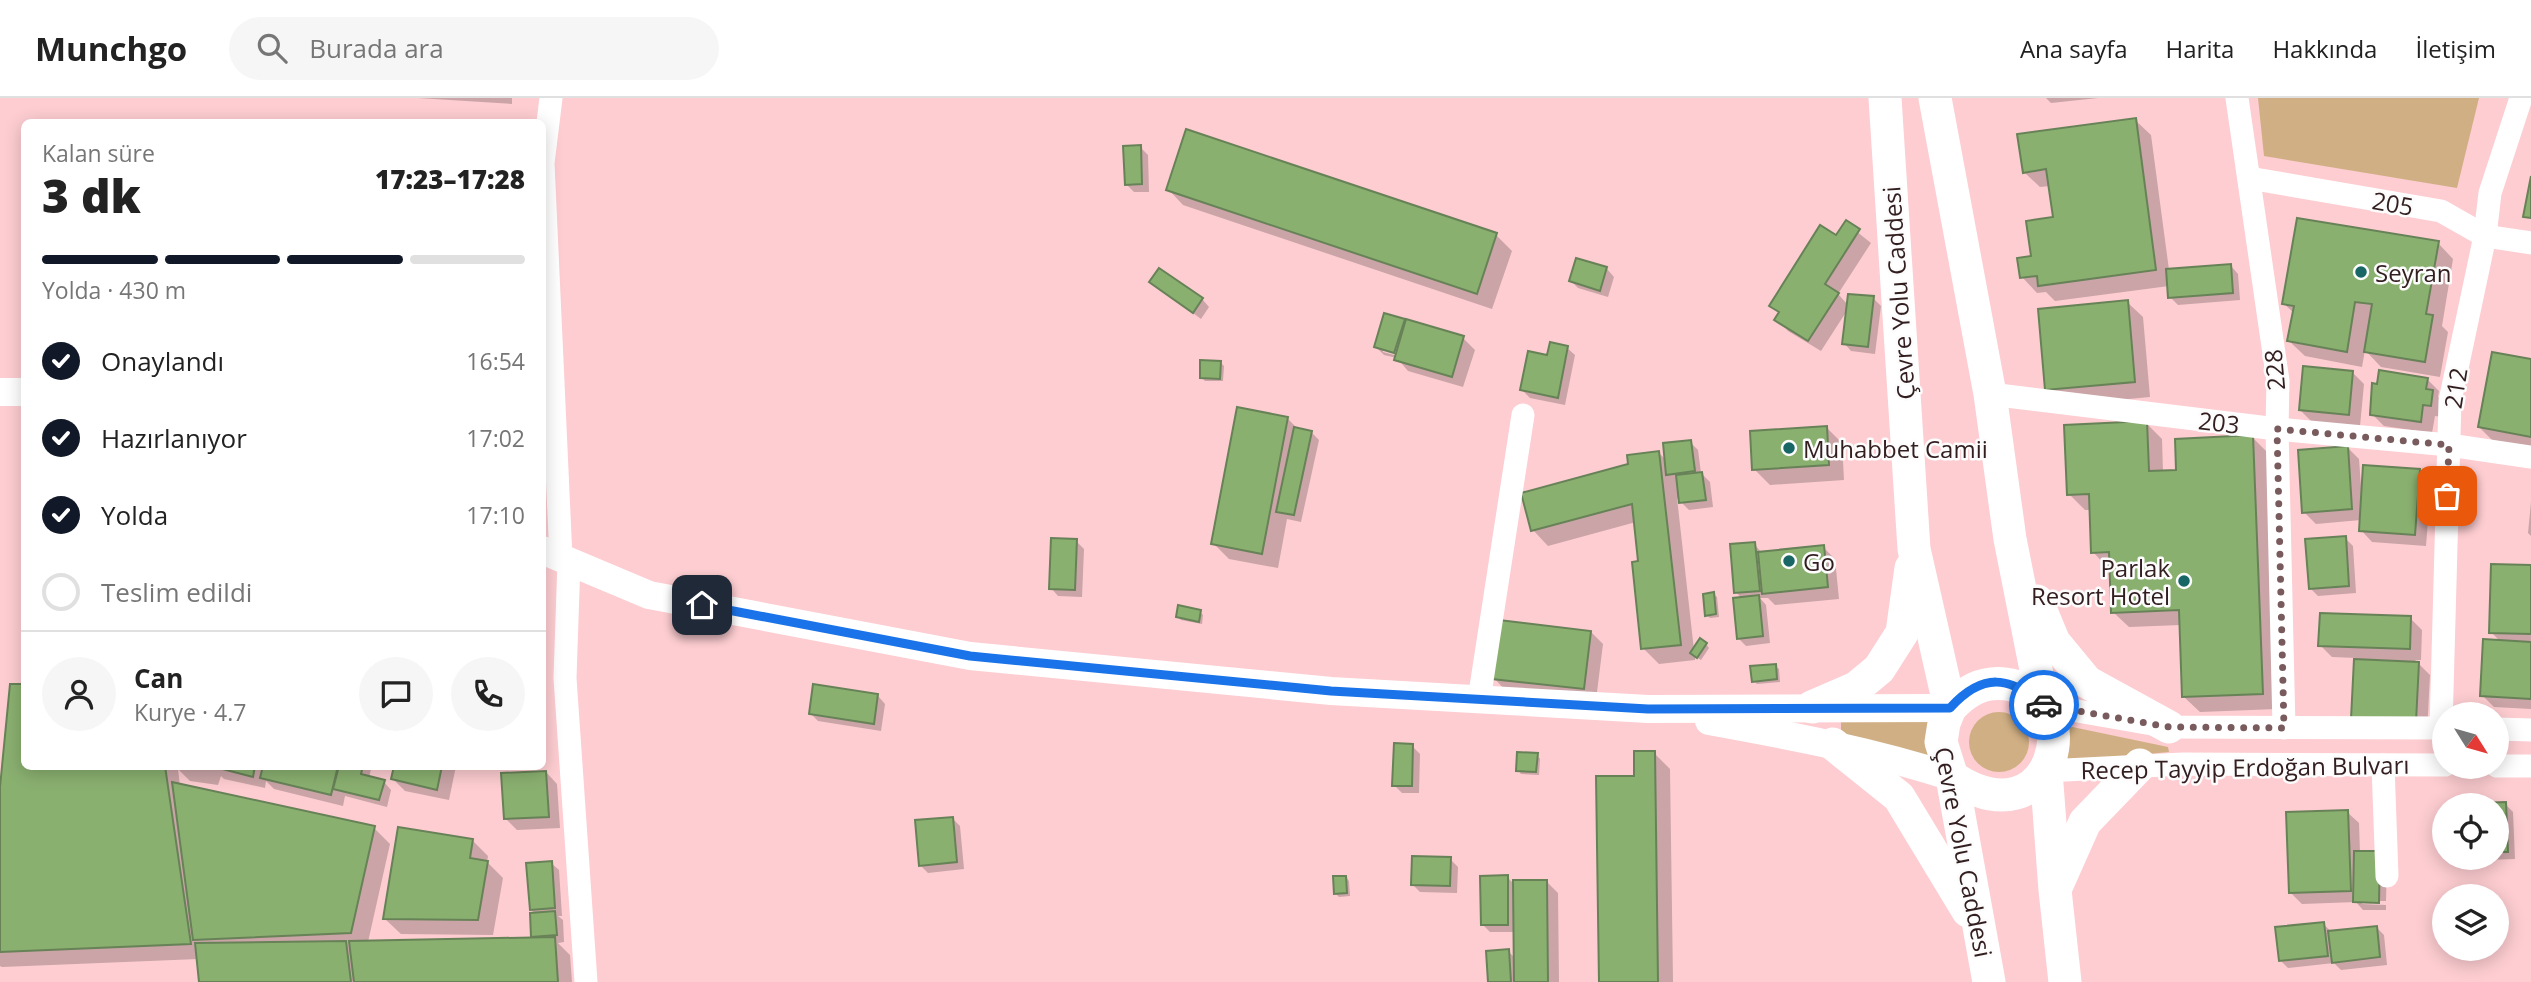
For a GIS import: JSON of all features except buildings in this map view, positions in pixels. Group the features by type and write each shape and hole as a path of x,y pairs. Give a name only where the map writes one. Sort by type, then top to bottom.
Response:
{"highway":[{"name":"Çevre Yolu Caddesi","path":"1885,98 1914,549 1950,708 1941,742 1952,777 1989,982"},
{"path":"1935,98 1990,394 2010,539 2043,705"},
{"path":"2010,539 2054,642 2087,682 2169,727"},
{"path":"1812,707 1856,688 1879,669 1902,633 1914,549"},
{"path":"1950,708 1963,694 1996,682 2014,685 2030,692 2043,705 2052,721 2054,740 2046,771 2065,982"},
{"path":"1833,744 1899,797 1979,930"},
{"path":"2055,890 2085,822 2140,765"},
{"path":"1952,777 1987,795 2006,795 2025,789 2046,771"}],"main road":[{"path":"0,392 21,392"},
{"path":"558,556 649,595 970,656 1331,691 1648,709 1950,708"},
{"path":"1648,709 1833,744 1896,759 1952,777"}],"street":[{"path":"546,139 551,98"},
{"name":"228","path":"2238,98 2278,381 2284,728"},
{"name":"212","path":"2444,702 2450,401 2485,236 2490,193 2521,98"},
{"name":"205","path":"2249,178 2441,211 2485,236 2531,243"},
{"path":"546,242 558,556 586,982"},
{"name":"203","path":"1990,394 2277,429 2449,445 2531,457"},
{"path":"1479,700 1523,415"},
{"name":"Recep Tayyip Erdoğan Bulvarı","path":"2043,705 2169,727 2432,728"},
{"path":"2510,729 2531,730"},
{"name":"Recep Tayyip Erdoğan Bulvarı","path":"2046,771 2140,765 2432,765"},
{"path":"2384,765 2387,876"},
{"path":"2510,766 2531,766"}],"shaded area":[{"path":"2258,98 2479,98 2457,188 2264,156"},
{"path":"1999,712 2020,721 2029,742 2020,763 1999,772 1978,763 1969,742 1978,721"},
{"path":"1931,718 1933,760 1841,735 1841,722"},
{"path":"2058,724 2168,747 2169,752 2060,762"}],"way so far":[{"path":"2044,705 2169,727 2284,728 2277,429 2449,445 2447,496"}],"place":[{"name":"Seyran","path":"2361,272"},
{"name":"Muhabbet Camii","path":"1789,448"},
{"name":"Go","path":"1789,561"},
{"name":"Parlak Resort Hotel","path":"2184,581"}],"route":[{"path":"702,605 970,656 1331,691 1648,709 1950,708 1963,694 1996,682 2014,685 2030,692 2044,705"}]}
